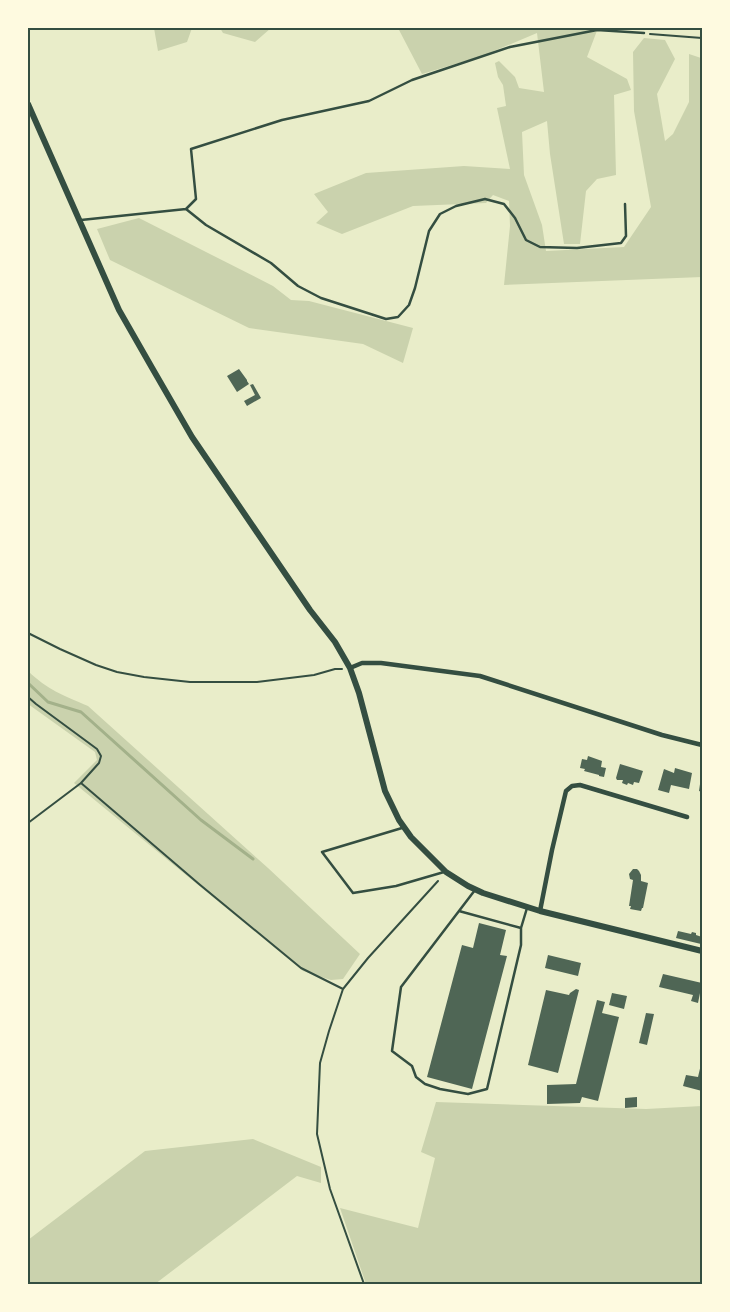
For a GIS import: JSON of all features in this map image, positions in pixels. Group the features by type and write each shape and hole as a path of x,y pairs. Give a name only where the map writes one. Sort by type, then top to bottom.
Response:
{"main road":[{"path":"28,104 120,310 192,437 310,610 335,642 350,668 359,693 385,791 399,820 411,837 446,872 475,890 501,900 540,911 702,951"}],"street":[{"path":"350,668 362,662 381,663 480,676 662,735 702,745"},
{"path":"540,911 566,792 572,786 580,785 687,817"}],"lane":[{"path":"79,221 186,209 196,200 191,149 282,120 369,101 412,80 510,47 597,30 644,33"},
{"path":"186,209 206,224 271,263 298,286 321,298 386,318 398,317 409,306 429,230 440,214 456,206 484,199 504,204 515,218 526,240 540,247 577,248 620,243 626,236 625,204"},
{"path":"404,828 322,852 353,893 396,886 446,872"},
{"path":"475,890 401,987 392,1051 412,1066 416,1077 424,1084 468,1094 487,1089 521,945 521,928 527,907"},
{"path":"459,911 521,928"}],"path":[{"path":"644,33 702,38"},
{"path":"28,633 96,665 117,672 190,682 257,682 314,675 350,668"},
{"path":"28,697 97,750 101,756 99,763 81,783 28,823"},
{"path":"81,783 301,968 343,989"},
{"path":"364,1284 330,1189 316,1134 320,1063 343,989 368,958 446,872"}],"green space":[{"path":"154,28 192,28 187,42 158,51"},
{"path":"220,28 271,28 255,42 223,33"},
{"path":"398,28 598,28 587,57 627,79 631,90 614,95 616,175 597,179 586,191 580,244 564,244 550,154 547,121 522,132 524,175 542,225 546,251 624,247 651,207 634,111 633,52 644,38 665,40 675,59 657,94 665,141 673,134 689,102 689,54 701,58 702,277 504,285 510,226 509,201 493,195 486,203 413,206 342,234 316,223 328,212 314,194 366,173 464,166 510,169 497,108 506,106 503,85 498,77 495,63 499,61 515,77 519,88 544,92 537,33 482,56 422,74"},
{"path":"139,218 273,286 291,300 309,301 413,328 403,363 363,344 249,328 110,260 97,229"},
{"path":"28,671 49,688 88,706 268,868 360,954 343,979 331,980 303,971 74,783 97,760 95,752 28,704"},
{"path":"436,1102 646,1109 702,1106 702,1284 366,1284 340,1208 418,1228 435,1158 421,1152"},
{"path":"253,1139 321,1167 321,1183 297,1176 155,1284 28,1284 28,1240 145,1151"}],"building":[{"path":"239,369 249,384 237,392 227,376"},
{"path":"253,384 261,398 247,406 244,401 255,395 250,385"},
{"path":"588,756 602,761 601,767 606,768 604,777 580,768 582,759 587,760"},
{"path":"620,764 643,771 639,783 634,782 633,785 628,783 627,785 622,783 623,780 617,780"},
{"path":"675,768 692,773 689,789 671,785 669,793 658,790 664,769 674,773"},
{"path":"702,777 702,792 699,791"},
{"path":"633,869 639,871 641,881 648,883 641,911 630,909 631,906 629,906 633,880 630,879 629,874"},
{"path":"479,923 506,930 500,955 507,956 472,1089 427,1077 462,945 473,948"},
{"path":"678,931 691,934 692,932 696,933 696,935 702,937 701,944 676,938"},
{"path":"548,955 581,963 578,976 545,968"},
{"path":"663,974 702,983 698,1003 691,1001 693,995 659,987"},
{"path":"576,989 579,990 558,1073 528,1065 546,990 569,995"},
{"path":"612,993 627,996 624,1009 609,1005"},
{"path":"597,1000 605,1002 602,1013 619,1017 598,1101 582,1097 580,1103 547,1104 547,1085 576,1084"},
{"path":"646,1013 654,1014 647,1045 639,1043"},
{"path":"702,1060 702,1091 683,1086 686,1075 698,1077"},
{"path":"637,1097 637,1107 625,1108 625,1098"}],"waterway":[{"path":"28,683 48,702 81,712 201,820 253,859"}]}
